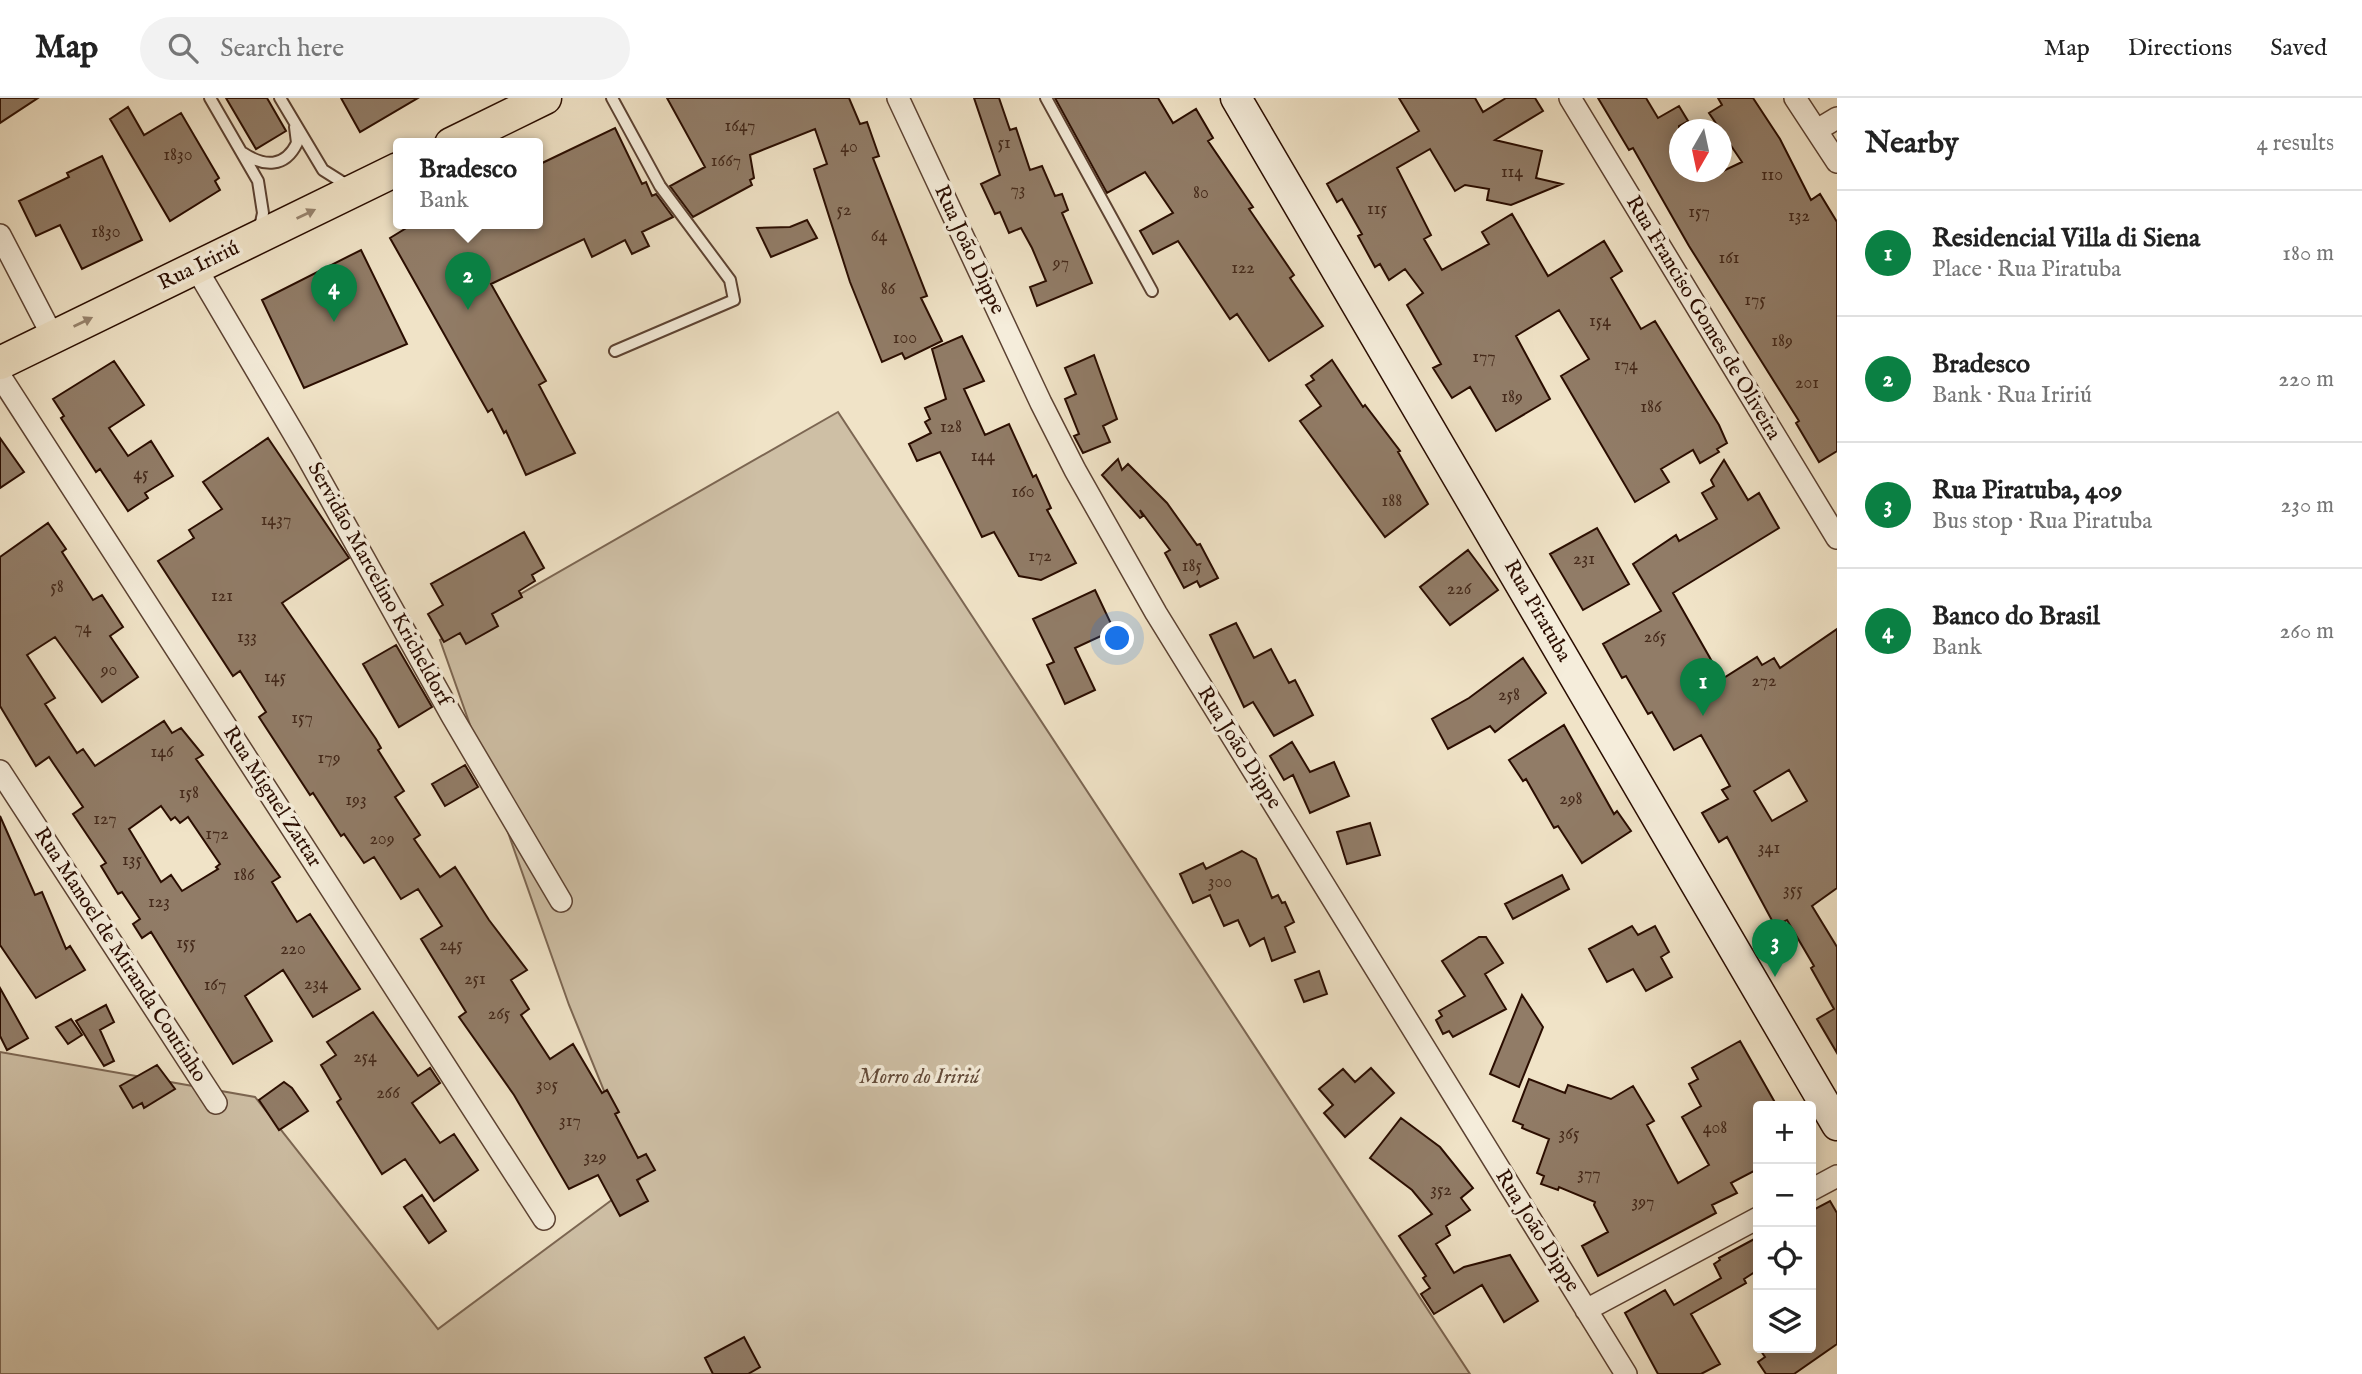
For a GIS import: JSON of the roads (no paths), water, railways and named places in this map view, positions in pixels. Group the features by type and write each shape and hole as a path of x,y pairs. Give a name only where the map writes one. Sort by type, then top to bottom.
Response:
{"main road":[{"path":"463,138 545,98"},
{"name":"Rua Piratuba","path":"1236,98 1837,1125"},
{"name":"Rua Iririú","path":"0,363 393,171"}],"street":[{"name":"Rua João Dippe","path":"898,98 1041,403 1112,537 1156,613 1626,1374"},
{"name":"Rua Franciso Gomes de Oliveira","path":"1570,98 1837,538"},
{"path":"1795,98 1837,162"},
{"path":"1817,130 1837,118"},
{"path":"0,235 54,337"},
{"name":"Servidão Marcelino Kricheldorf","path":"196,268 561,901"},
{"name":"Rua Miguel Zattar","path":"0,376 544,1219"},
{"name":"Rua Manoel de Miranda Coutinho","path":"0,771 216,1104"},
{"path":"1816,1188 1837,1177"},
{"path":"1586,1310 1753,1222"}],"lane":[{"path":"210,98 263,194 263,213 258,237"},
{"path":"280,98 323,170 355,190"},
{"path":"612,98 660,186 730,280 734,300 615,351"},
{"path":"1046,98 1152,291"},
{"path":"241,151 260,163 273,164 284,160 297,143 294,122"}],"place":[{"name":"Bradesco","path":"468,310"},
{"name":"Banco do Brasil","path":"334,322"},
{"name":"Residencial Villa di Siena","path":"1703,716"},
{"name":"Rua Piratuba, 409","path":"1775,977"}],"park label":[{"name":"Morro do Iririú","path":"919,1077"}]}
